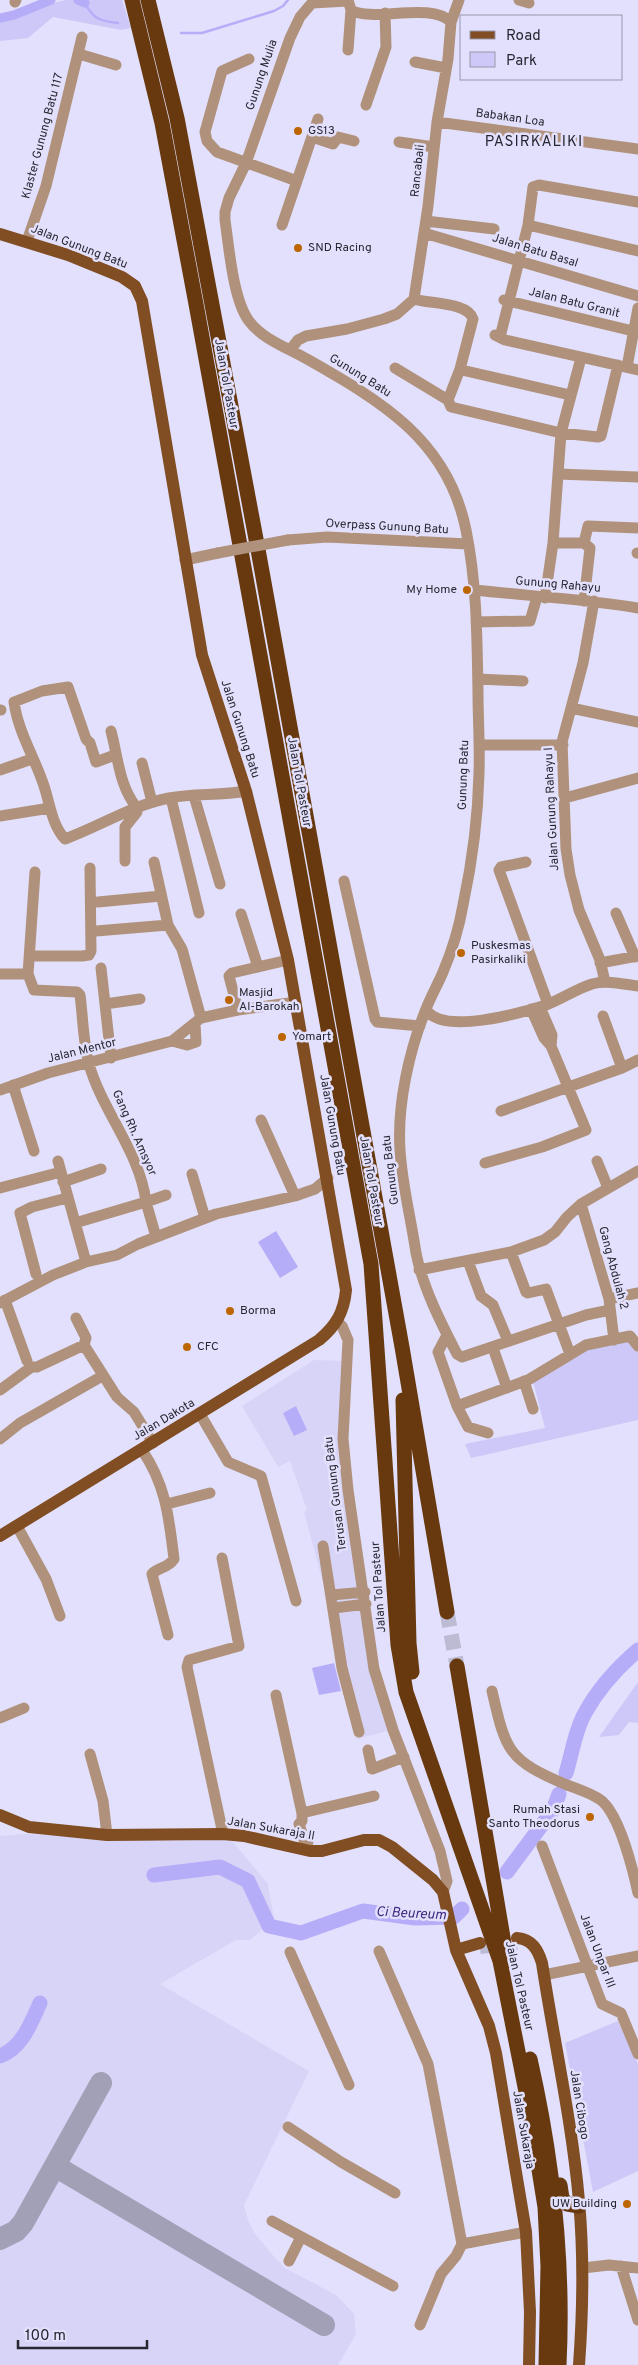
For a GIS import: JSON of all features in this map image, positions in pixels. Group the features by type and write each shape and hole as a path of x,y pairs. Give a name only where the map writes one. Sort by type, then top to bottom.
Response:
{"highway":[{"name":"Jalan Tol Pasteur","path":"132,0 162,123 371,1264 398,1646 406,1692 500,1961 528,2102 545,2207 548,2266 548,2364"},
{"name":"Jalan Tol Pasteur","path":"148,0 177,118 252,516 448,1612"},
{"path":"402,1347 411,1668 418,1700 507,1958"},
{"name":"Jalan Tol Pasteur","path":"457,1666 507,1958 544,2128 556,2204 560,2266 548,2364"},
{"path":"544,2128 562,2198 570,2206 579,2206"}],"main road":[{"name":"Jalan Gunung Batu","path":"0,234 27,240 122,277 135,286 140,293 202,655 246,791 288,960 328,1178 346,1290 342,1312 337,1322"},
{"name":"Jalan Dakota","path":"0,1536 307,1349 337,1322"},
{"name":"Jalan Sukaraja II","path":"0,1815 29,1827 107,1835 223,1834 309,1846 322,1851 364,1840 379,1840 405,1858 441,1890"},
{"name":"Jalan Sukaraja","path":"441,1890 456,1950 486,2018 526,2232 530,2312 529,2365"},
{"name":"Jalan Cibogo","path":"517,1941 536,1948 542,1963 568,2123 579,2206 583,2268 579,2365"},
{"path":"456,1950 476,1946"}],"street":[{"name":"Rancabali","path":"414,299 426,221 451,22 459,0"},
{"name":"Gunung Mulia","path":"291,349 268,337 246,318 237,288 225,212 246,163 290,38 300,17 312,3 349,4"},
{"path":"349,4 360,13 416,13 448,19 451,22"},
{"path":"348,50 349,4"},
{"path":"366,105 386,47 385,13"},
{"name":"Klaster Gunung Batu 117","path":"27,240 46,186 82,37"},
{"path":"79,54 116,64"},
{"path":"249,59 222,71 205,132 211,148 297,181"},
{"path":"415,62 446,68"},
{"path":"282,225 318,119"},
{"name":"Babakan Loa","path":"437,122 638,149"},
{"path":"312,137 332,144 338,137 354,141"},
{"path":"400,142 434,147"},
{"path":"628,367 581,358 500,337 507,300 528,225 533,187 538,185 638,202"},
{"path":"426,221 494,229"},
{"path":"528,225 638,251"},
{"name":"Jalan Batu Basal","path":"424,233 518,259 638,296"},
{"path":"291,349 298,340 306,336 348,329 384,320 397,314 414,299 448,304 465,309 472,314 473,319 468,341 448,400"},
{"name":"Jalan Batu Granit","path":"507,300 633,331"},
{"path":"395,368 448,400 452,407 561,433 601,436 628,367 638,308"},
{"name":"Gunung Batu","path":"291,349 375,400 408,425 440,466 457,498 468,544 475,590 478,679 479,745 476,819 463,906 449,957 426,1009 407,1074 400,1116 400,1152 419,1270 447,1334 457,1354 462,1357 493,1348"},
{"path":"476,622 530,621 541,598 552,543 561,433 581,358"},
{"path":"466,371 570,395"},
{"path":"558,474 638,477"},
{"path":"552,543 584,543 588,526 638,528"},
{"name":"Overpass Gunung Batu","path":"186,560 288,540 327,537 468,544"},
{"name":"Jalan Gunung Rahayu I","path":"584,543 590,548 590,554 589,601 583,663 564,728 566,849 570,875 579,910 600,963 605,982"},
{"name":"Gunung Rahayu","path":"475,590 541,598 589,601 638,608"},
{"path":"478,679 523,681"},
{"path":"116,756 96,762 90,743 86,739 70,688 65,687 42,691 14,702 32,759 44,785 50,808 60,833 66,839 152,802 171,798 220,796 246,791"},
{"path":"571,708 638,722"},
{"path":"111,731 116,756 130,799 137,808"},
{"path":"479,745 563,745"},
{"path":"0,770 32,759"},
{"path":"142,763 152,802"},
{"path":"565,798 638,778"},
{"path":"194,796 220,884"},
{"path":"171,798 198,913"},
{"path":"0,816 50,808"},
{"path":"125,861 125,827 137,812 137,808"},
{"path":"154,862 168,925 182,949 198,1021"},
{"path":"485,1163 542,1147 585,1130 569,1086 551,1046 552,1035 540,1007 499,870 501,867 526,862"},
{"path":"30,956 89,955 91,951 90,868"},
{"path":"0,974 28,974 35,872"},
{"path":"344,881 375,1020 420,1026"},
{"path":"98,902 161,896"},
{"path":"600,963 637,956 616,913"},
{"path":"242,914 258,967"},
{"path":"96,931 168,925"},
{"path":"238,1010 230,976 232,973 288,960"},
{"path":"101,968 111,1058"},
{"name":"Gang Rh. Amsyor","path":"28,974 34,990 79,993 89,1064 111,1116 134,1160 156,1238"},
{"path":"426,1009 435,1018 450,1022 482,1020 540,1007 592,984 605,982 638,986"},
{"path":"105,1004 140,999"},
{"name":"Jalan Mentor","path":"0,1090 48,1073 89,1064 172,1041 198,1021 238,1010 296,1002"},
{"path":"603,1016 622,1068"},
{"path":"501,1111 622,1068 638,1060"},
{"path":"13,1085 34,1151"},
{"path":"261,1120 295,1196"},
{"path":"597,1161 608,1188"},
{"path":"0,1188 61,1172 101,1169"},
{"path":"419,1270 511,1252 548,1238 581,1204 638,1171"},
{"path":"61,1172 86,1262"},
{"path":"192,1174 205,1218"},
{"path":"28,1366 2,1301 58,1272 86,1262 117,1255 124,1250 205,1218 240,1207 295,1196 315,1189 328,1178"},
{"path":"75,1223 166,1195"},
{"path":"36,1274 20,1213 32,1207 67,1198"},
{"name":"Gang Abdulah 2","path":"581,1204 609,1305 614,1340"},
{"path":"511,1252 526,1292 546,1290 570,1354"},
{"path":"468,1261 481,1296 493,1304 508,1342"},
{"path":"507,1388 493,1348 559,1326 638,1293"},
{"path":"76,1318 86,1338 84,1344"},
{"name":"Terusan Gunung Batu","path":"337,1322 346,1333 348,1340 343,1438 356,1544 376,1674 404,1757 440,1851 441,1890"},
{"path":"447,1334 438,1352 464,1423 468,1427 488,1432"},
{"path":"457,1406 524,1381 548,1369 586,1345 630,1336 638,1346"},
{"path":"0,1390 28,1366 84,1344"},
{"path":"84,1344 118,1397 138,1417 167,1504 174,1559 169,1566 152,1574 168,1635"},
{"path":"0,1439 20,1423 97,1379"},
{"path":"524,1381 533,1409"},
{"path":"200,1414 228,1462 261,1476 296,1600"},
{"path":"167,1504 210,1493"},
{"path":"17,1526 46,1578 60,1616"},
{"path":"323,1546 342,1668 359,1732"},
{"path":"222,1558 239,1646 189,1660 187,1667 223,1834"},
{"path":"332,1595 365,1598"},
{"path":"334,1608 365,1598"},
{"path":"492,1691 499,1722 507,1743 520,1762 531,1770 602,1801 613,1818 630,1859 638,1893"},
{"path":"276,1695 302,1817 299,1824 304,1840 309,1846"},
{"path":"0,1718 24,1708"},
{"path":"368,1750 372,1768 404,1757"},
{"path":"90,1754 103,1801 107,1835"},
{"path":"302,1817 374,1796"},
{"name":"Jalan Unpar III","path":"542,1846 602,2004 606,2008 617,2010 621,2013 638,2054"},
{"path":"379,1951 428,2064 462,2244 456,2256 441,2274 420,2325"},
{"path":"290,1952 349,2085"},
{"path":"544,1975 638,1956"},
{"path":"288,2127 341,2162 395,2192"},
{"path":"272,2221 393,2286"},
{"path":"462,2244 526,2232"},
{"path":"289,2261 301,2237"},
{"path":"583,2268 621,2266 638,2268"},
{"path":"621,2266 638,2320"}],"shaded area":[{"path":"276,1231 298,1267 280,1278 258,1242"},
{"path":"314,1360 344,1361 338,1430 371,1676 387,1731 357,1739 338,1663 328,1601 304,1512 307,1510 290,1461 278,1467 242,1406"},
{"path":"296,1406 307,1430 294,1436 283,1413"},
{"path":"334,1663 341,1691 319,1695 312,1668"},
{"path":"25,1834 174,1841 229,1837 268,1884 274,1919 250,1940 236,1940 160,1984 309,2071 244,2205 248,2220 255,2234 285,2268 336,2295 354,2314 356,2334 338,2365 0,2365 0,1836"}],"green space":[{"path":"66,0 122,0 131,28 121,30 53,17 28,38 0,41 0,18 25,15 49,4"},
{"path":"630,1338 638,1349 638,1420 471,1458 465,1444 545,1428 533,1381 588,1348"},
{"path":"638,1682 638,1723 629,1722 619,1735 599,1737"},
{"path":"618,2021 638,2064 638,2171 593,2192 565,2043"}],"waterway":[{"path":"0,18 14,15 51,0"},
{"path":"78,0 85,3"},
{"path":"181,33 202,33 274,11 283,6 288,0"},
{"path":"85,3 94,16 118,23"},
{"name":"Ci Beureum","path":"566,1773 579,1727 590,1704 608,1679 638,1650"},
{"name":"Ci Beureum","path":"507,1872 553,1810 559,1794"},
{"name":"Ci Beureum","path":"154,1875 220,1867 248,1881 269,1926 301,1933 363,1911 415,1918 454,1917 462,1909"},
{"name":"Ci Beureum","path":"0,2056 8,2052 20,2041 40,2003"}],"taxiway":[{"path":"0,2239 16,2231 23,2223 101,2083"},
{"path":"55,2166 324,2325"}],"tunnel":[{"path":"447,1612 457,1666"},
{"path":"480,1948 517,1944"}],"place":[{"name":"GS13","path":"298,131"},
{"name":"SND Racing","path":"298,248"},
{"name":"My Home","path":"467,590"},
{"name":"Puskesmas Pasirkaliki","path":"461,953"},
{"name":"Masjid Al-Barokah","path":"229,1000"},
{"name":"Yomart","path":"282,1037"},
{"name":"Borma","path":"230,1311"},
{"name":"CFC","path":"187,1347"},
{"name":"Rumah Stasi Santo Theodorus","path":"590,1817"},
{"name":"UW Building","path":"627,2204"}],"district":[{"name":"PASIRKALIKI","path":"534,142"}]}
